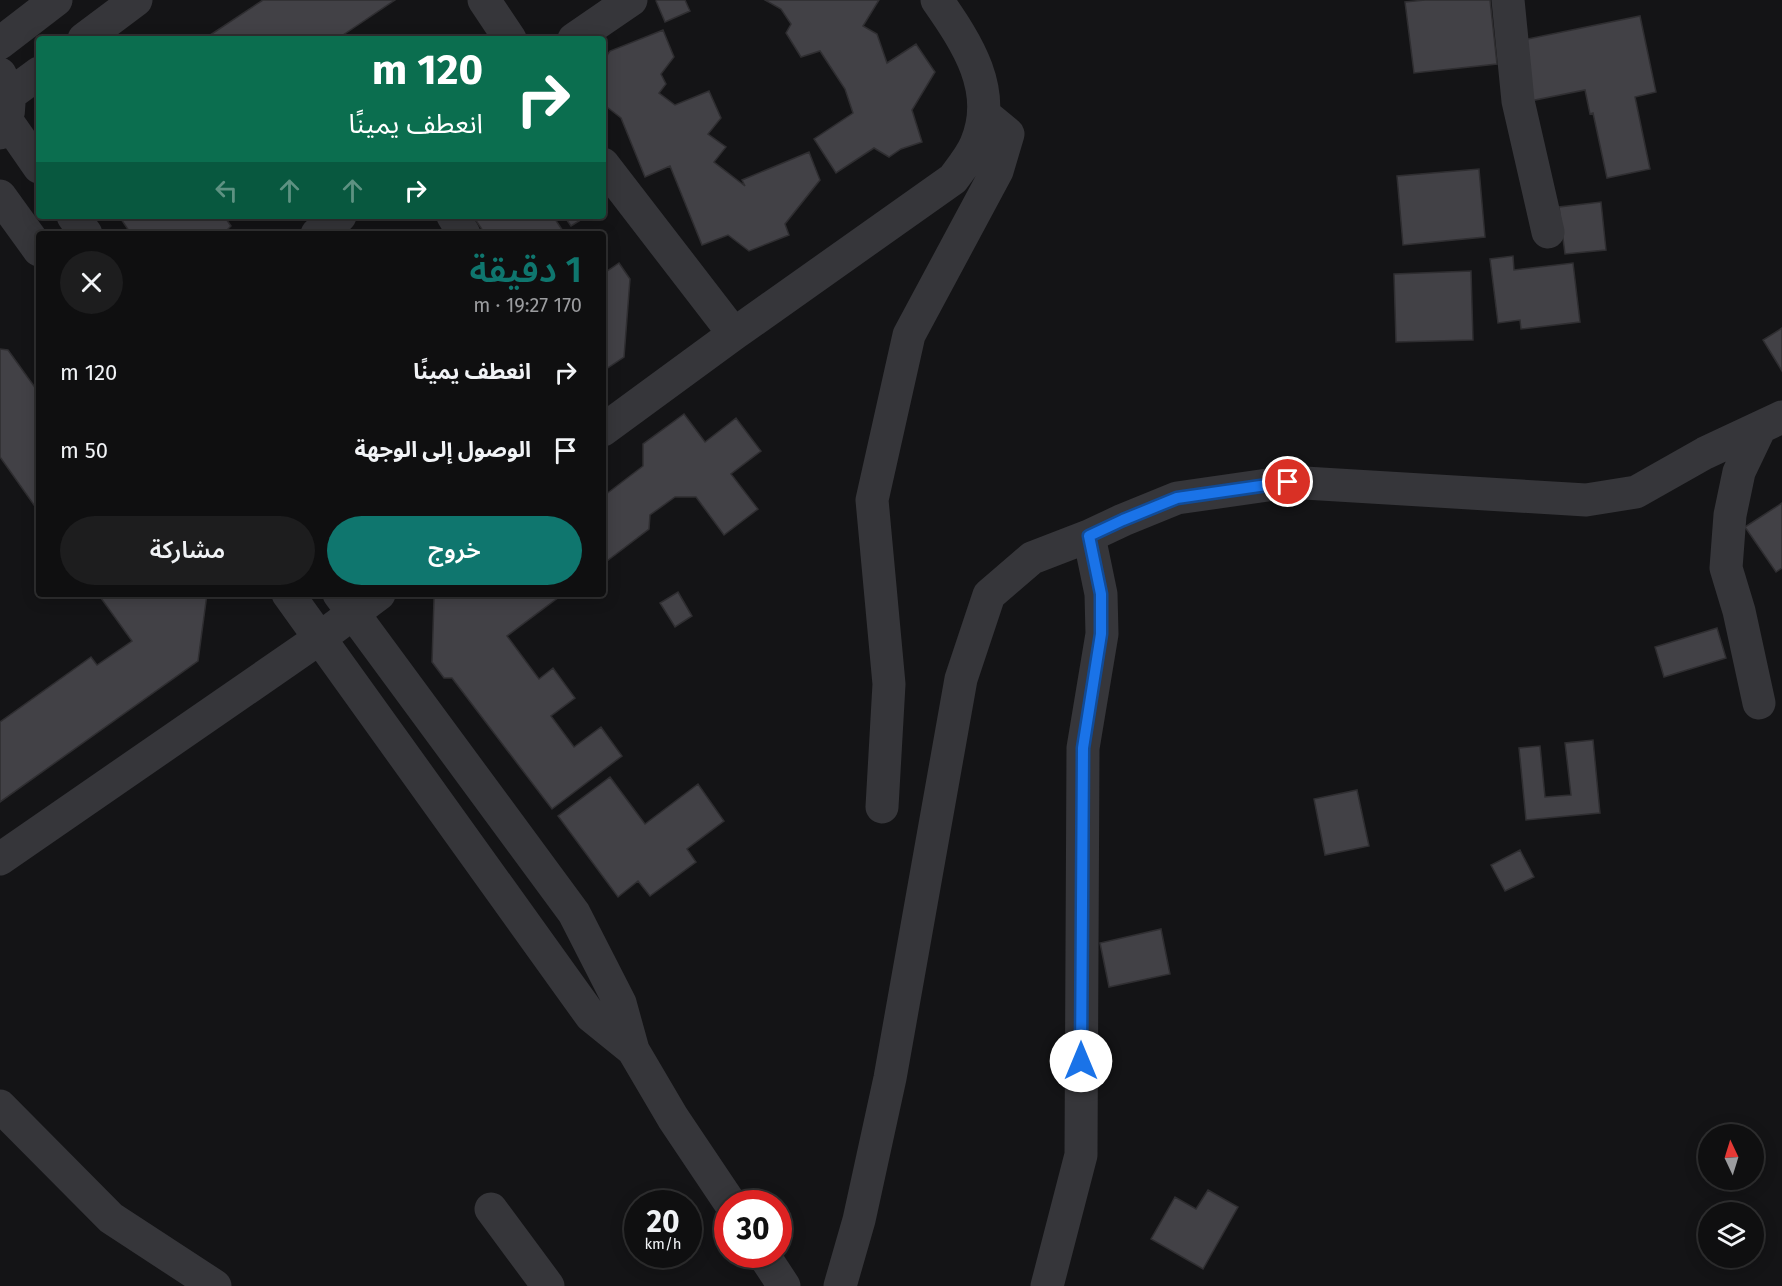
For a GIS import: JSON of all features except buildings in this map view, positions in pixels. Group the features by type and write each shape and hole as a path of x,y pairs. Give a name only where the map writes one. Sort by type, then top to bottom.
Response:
{"street":[{"path":"0,43 56,0"},
{"path":"88,36 136,0"},
{"path":"484,0 508,36"},
{"path":"578,36 631,0"},
{"path":"606,428 953,179 976,146 985,115 978,71 966,45 937,0"},
{"path":"1508,0 1518,101 1548,232"},
{"path":"36,76 4,106 36,162"},
{"path":"882,807 889,684 872,500 909,335 998,171 1008,134 985,115"},
{"path":"606,168 734,334"},
{"path":"0,196 36,246"},
{"path":"321,231 336,219"},
{"path":"840,1286 859,1220 890,1078 961,679 989,595 1032,558 1177,498 1288,482 1586,500 1636,492 1705,453 1771,422"},
{"path":"1759,703 1739,611 1726,568 1730,515 1739,472 1771,422"},
{"path":"1047,1286 1081,1155 1083,748 1101,634 1101,594 1089,536"},
{"path":"290,597 591,1016 633,1050"},
{"path":"0,859 320,638 345,604 369,597"},
{"path":"345,604 574,913 620,1003 633,1050 673,1118 721,1190"},
{"path":"0,1106 111,1218 214,1286"},
{"path":"491,1209 548,1286"},
{"path":"772,1268 784,1286"}],"route":[{"path":"1081,1061 1083,748 1101,634 1101,594 1089,536 1177,498 1288,482"}]}
